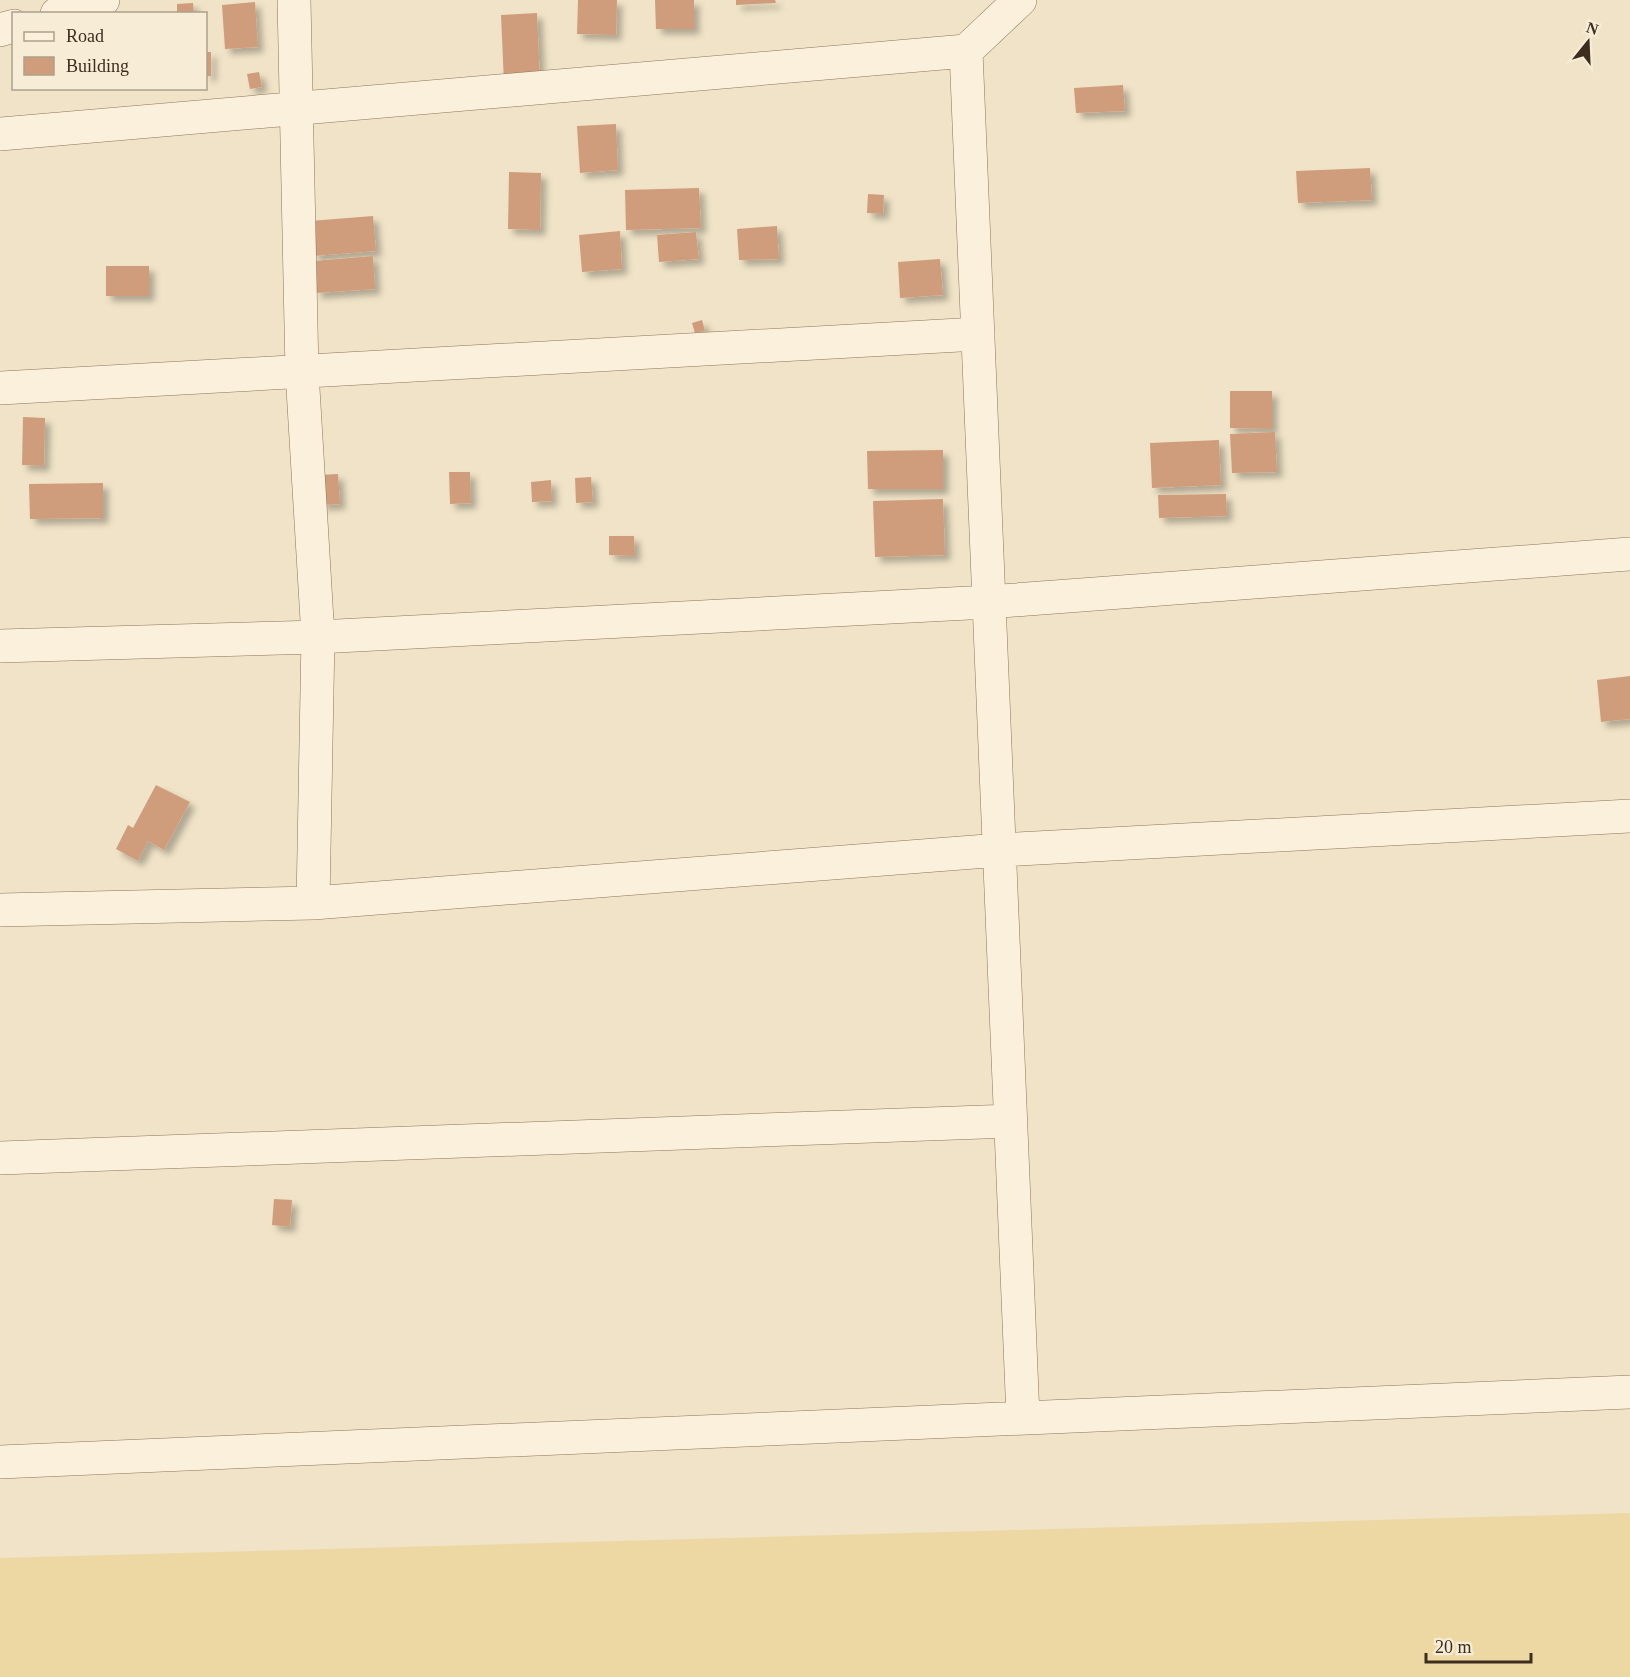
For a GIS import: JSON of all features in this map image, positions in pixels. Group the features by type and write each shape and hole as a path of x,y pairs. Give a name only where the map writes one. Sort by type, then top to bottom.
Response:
{"street":[{"path":"64,12 103,0"},
{"path":"294,0 302,372 318,637 313,903"},
{"path":"0,134 966,51 1020,0"},
{"path":"966,51 1023,1417"},
{"path":"0,388 978,334"},
{"path":"0,646 318,637 988,602 1630,554"},
{"path":"0,910 313,903 1000,850 1630,816"},
{"path":"0,1158 1011,1121"},
{"path":"0,1462 1630,1392"}],"sand":[{"path":"1630,1513 1630,1677 0,1677 0,1558"}],"building":[{"path":"578,0 617,0 616,35 577,34"},
{"path":"655,0 694,0 694,29 656,29"},
{"path":"736,0 775,0 776,3 736,5"},
{"path":"255,2 258,47 225,49 222,5"},
{"path":"193,3 194,12 177,12 177,4"},
{"path":"537,13 540,82 504,83 501,15"},
{"path":"207,52 211,52 211,76 207,76"},
{"path":"259,72 262,87 250,89 247,74"},
{"path":"1123,85 1125,111 1076,113 1074,88"},
{"path":"616,124 618,170 580,173 577,126"},
{"path":"1370,168 1372,200 1298,203 1296,171"},
{"path":"509,172 541,173 540,230 508,229"},
{"path":"699,188 701,228 626,230 625,190"},
{"path":"868,194 884,195 883,214 867,213"},
{"path":"373,216 376,251 313,256 310,221"},
{"path":"777,226 779,259 739,260 737,229"},
{"path":"620,231 622,269 582,272 579,235"},
{"path":"696,232 699,259 659,262 657,235"},
{"path":"373,256 375,289 316,293 314,261"},
{"path":"940,259 943,295 900,298 898,262"},
{"path":"106,266 149,266 149,296 106,296"},
{"path":"702,320 705,331 695,333 692,323"},
{"path":"1230,391 1272,391 1272,429 1230,428"},
{"path":"23,417 45,418 44,466 22,465"},
{"path":"1275,432 1277,472 1232,473 1230,434"},
{"path":"1219,440 1221,485 1152,488 1150,443"},
{"path":"943,450 943,489 868,489 867,451"},
{"path":"449,472 470,472 471,503 450,504"},
{"path":"338,474 340,504 321,505 319,475"},
{"path":"591,477 593,502 576,503 575,478"},
{"path":"551,480 552,501 532,502 531,482"},
{"path":"103,483 103,518 30,519 29,484"},
{"path":"1226,494 1227,516 1159,518 1158,495"},
{"path":"943,499 945,555 875,557 873,501"},
{"path":"609,536 634,536 635,556 609,555"},
{"path":"1630,676 1630,719 1601,722 1597,680"},
{"path":"156,785 190,802 164,850 148,841 138,861 116,849 128,825 133,828"},
{"path":"274,1199 292,1200 290,1227 272,1225"}]}
